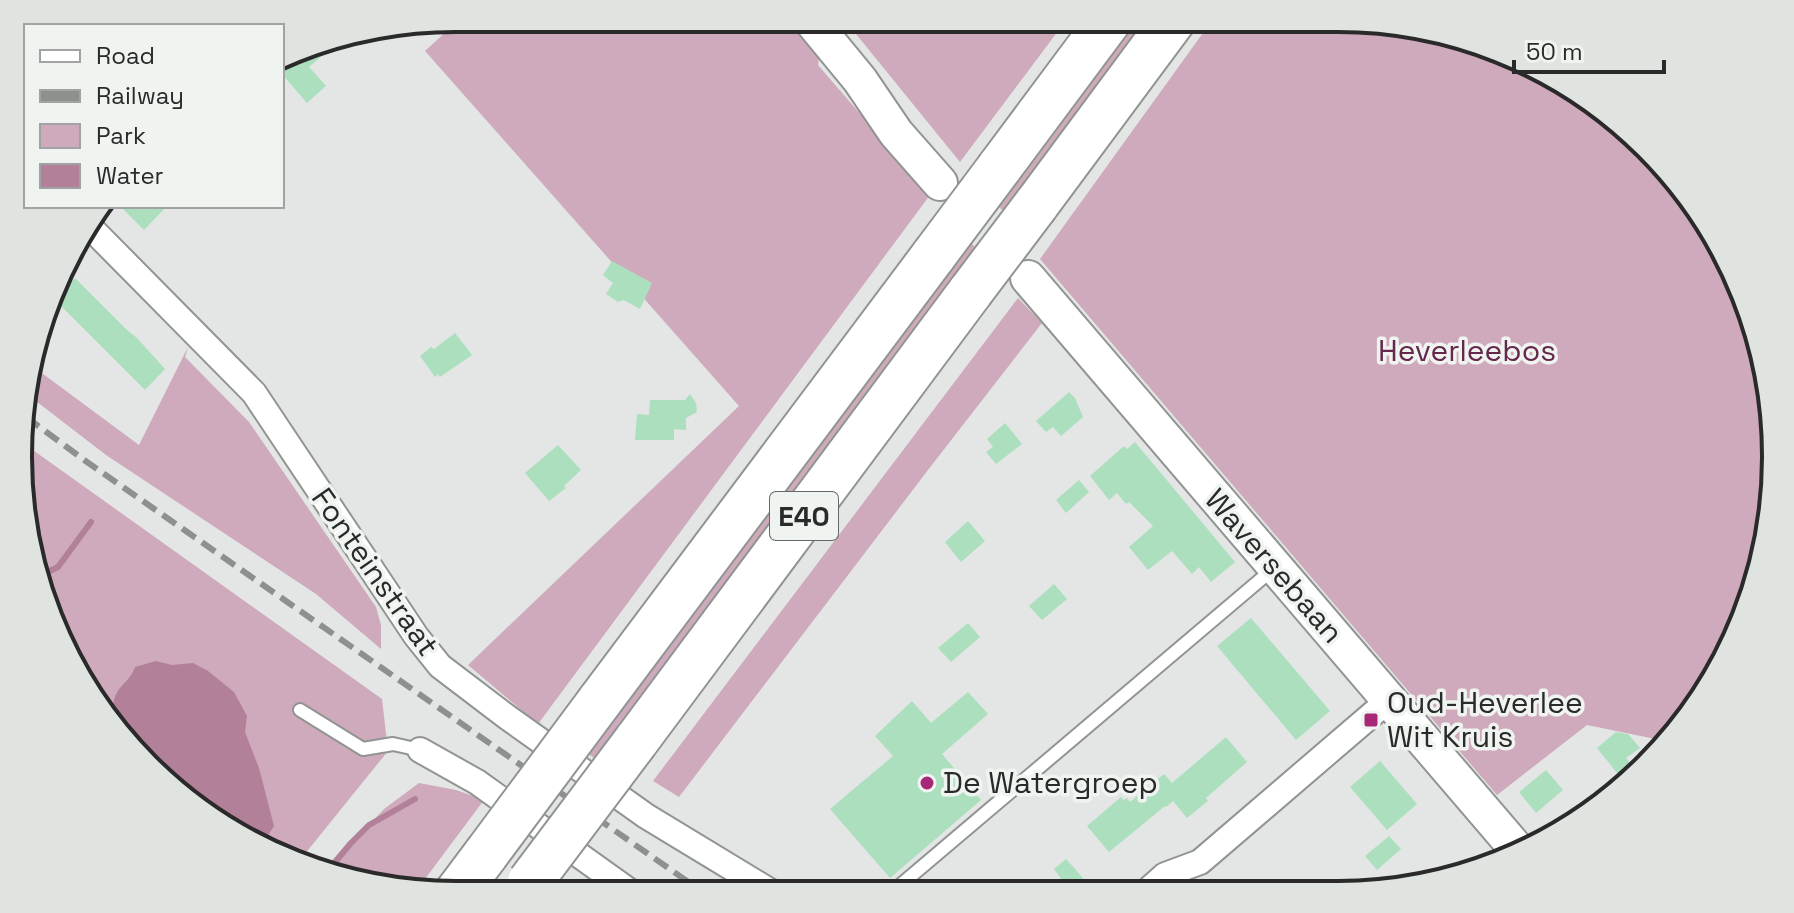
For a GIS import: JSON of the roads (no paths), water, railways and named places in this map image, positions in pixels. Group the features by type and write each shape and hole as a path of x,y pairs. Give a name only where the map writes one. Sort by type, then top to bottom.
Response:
{"highway":[{"name":"E40","path":"466,881 1100,32"},
{"name":"E40","path":"531,881 1164,32"}],"street":[{"path":"821,32 860,80 926,142 944,178"},
{"name":"Fonteinstraat","path":"96,233 254,393 416,636 440,666 646,816 753,881"},
{"name":"Waversebaan","path":"1028,278 1512,843"},
{"path":"1158,881 1165,875 1200,862 1390,699"},
{"path":"420,750 477,782 615,881"}],"lane":[{"path":"905,881 1274,568"},
{"path":"300,710 363,749 393,744 420,750"}],"water":[{"path":"156,661 172,665 193,663 234,692 247,716 245,732 259,768 274,826 267,836 221,809 177,776 120,715 114,706 116,695 135,667"}],"waterway":[{"path":"48,572 58,567 91,522"},
{"path":"334,863 369,825 415,799"}],"railway":[{"path":"34,423 687,881"}],"place":[{"name":"Oud-Heverlee Wit Kruis","path":"1371,720"},
{"name":"De Watergroep","path":"927,783"}],"park label":[{"name":"Heverleebos","path":"1467,351"}]}
